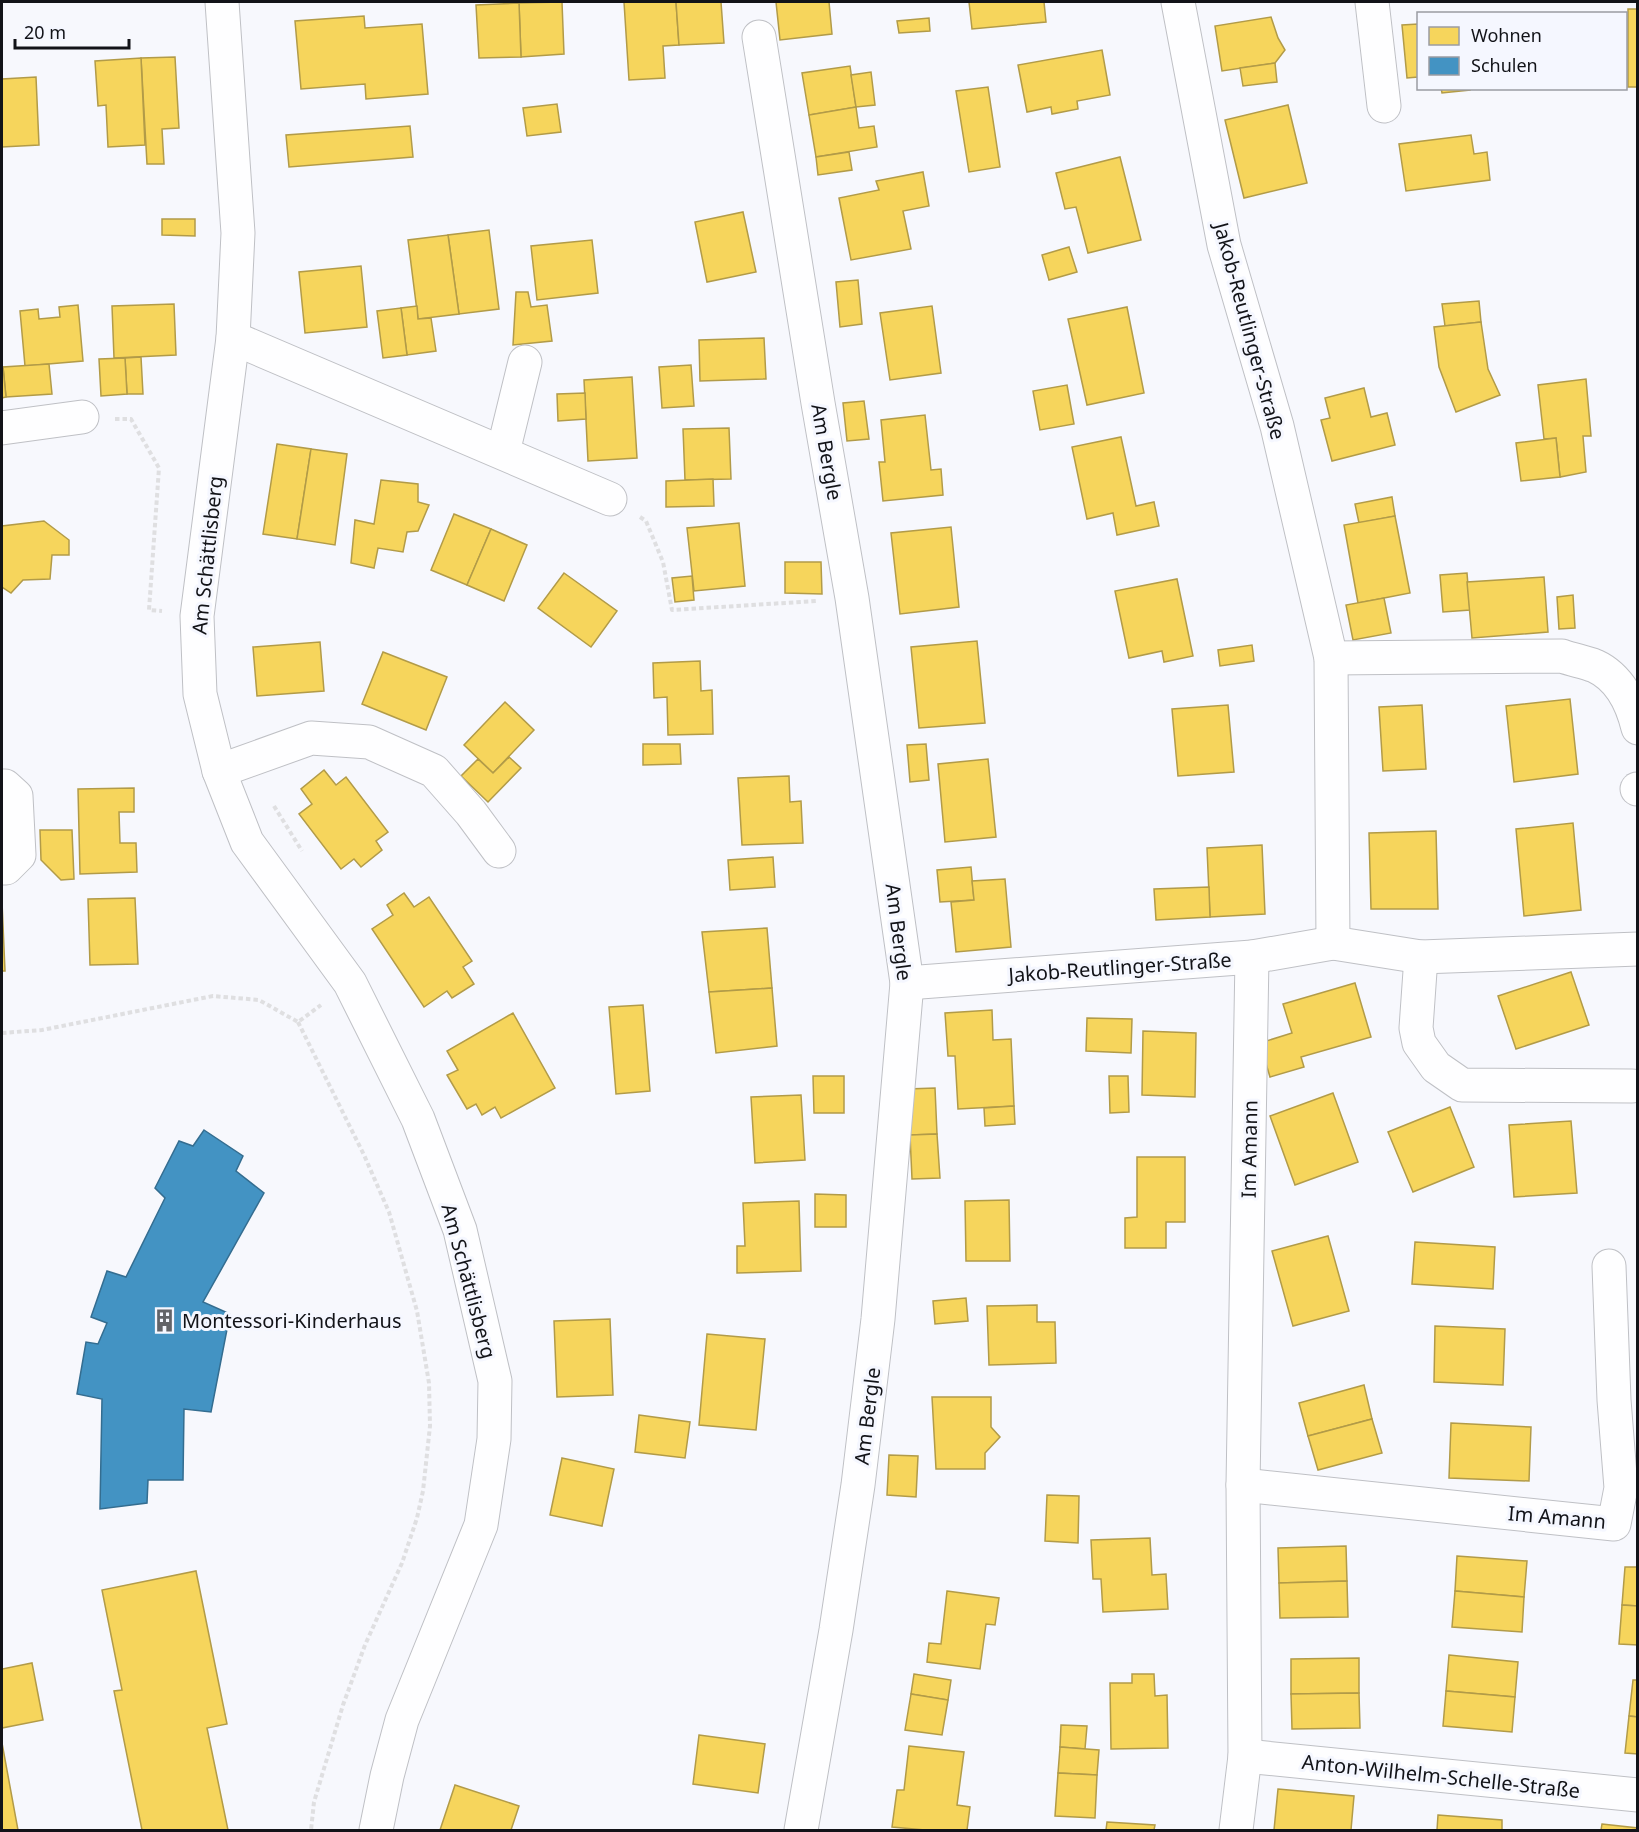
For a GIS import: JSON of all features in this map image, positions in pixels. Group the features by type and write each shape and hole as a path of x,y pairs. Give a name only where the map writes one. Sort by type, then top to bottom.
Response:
{"street":[{"name":"Am Schättlisberg","path":"222,2 238,233 233,338 197,616 200,694 219,771 247,842 350,983 418,1119 460,1230 495,1381 494,1439 481,1525 402,1720 376,1830"},
{"name":"Jakob-Reutlinger-Straße","path":"1178,2 1224,245 1277,426 1331,658 1333,943"},
{"path":"1372,2 1384,106"},
{"name":"Am Bergle","path":"759,37 852,598 907,983 878,1319 860,1473 836,1630 801,1830"},
{"path":"233,338 610,499"},
{"path":"503,452 525,362"},
{"path":"2,428 82,417"},
{"path":"1331,658 1562,656 1596,667 1619,684 1634,711 1638,728"},
{"path":"219,771 311,738 369,742 434,771 471,813 499,851"},
{"path":"2,786 16,796 19,855 6,868 2,868"},
{"name":"Jakob-Reutlinger-Straße","path":"907,983 1252,957 1333,943 1421,957 1638,949"},
{"name":"Im Amann","path":"1236,1830 1245,1756 1243,1485 1252,957"},
{"path":"1421,957 1416,1028 1419,1043 1436,1067 1462,1085 1632,1086"},
{"name":"Im Amann","path":"1243,1485 1614,1524 1621,1488 1614,1400 1609,1266"},
{"name":"Anton-Wilhelm-Schelle-Straße","path":"1245,1756 1638,1795"}],"path":[{"path":"82,417 131,420 143,439 159,468 149,610 197,616"},
{"path":"610,499 646,521 663,562 672,610 852,598"},
{"path":"298,1022 350,983"},
{"path":"2,1033 42,1030 213,996 259,1000 298,1022 364,1155 389,1212 417,1311 429,1383 430,1426 423,1491 417,1518 402,1563 365,1644 343,1706 314,1802 310,1830"}],"building: Wohnen":[{"path":"562,2 564,54 521,57 519,3"},
{"path":"624,2 676,2 679,45 663,46 665,78 629,80"},
{"path":"676,2 721,2 724,43 679,45"},
{"path":"776,2 829,2 832,34 780,40"},
{"path":"969,2 1044,2 1046,22 972,29"},
{"path":"519,3 521,57 479,58 476,5"},
{"path":"1628,9 1638,9 1638,87 1628,87"},
{"path":"364,16 365,28 422,24 428,94 366,99 365,84 301,89 295,21"},
{"path":"1271,17 1285,50 1275,63 1222,71 1215,26"},
{"path":"929,18 930,31 899,33 897,21"},
{"path":"1417,24 1417,77 1407,78 1402,25"},
{"path":"1102,50 1110,95 1077,101 1078,109 1052,114 1051,107 1027,112 1018,65"},
{"path":"175,57 179,128 162,129 164,164 147,164 141,58"},
{"path":"141,58 145,145 108,147 106,105 98,106 95,61"},
{"path":"1275,63 1277,82 1243,86 1240,68"},
{"path":"850,66 856,107 809,115 802,73"},
{"path":"871,72 875,105 856,107 851,75"},
{"path":"36,77 39,145 2,147 2,79"},
{"path":"988,87 1000,167 969,172 956,91"},
{"path":"1441,90 1470,90 1442,93"},
{"path":"557,104 561,132 527,136 523,108"},
{"path":"1288,105 1307,183 1244,198 1225,120"},
{"path":"856,107 859,128 874,126 877,147 816,157 809,115"},
{"path":"410,126 413,157 289,167 286,135"},
{"path":"1471,135 1474,154 1487,152 1490,180 1406,191 1399,144"},
{"path":"849,152 852,170 818,175 816,157"},
{"path":"1120,157 1141,240 1088,253 1076,207 1065,209 1056,173"},
{"path":"923,172 929,206 903,211 911,249 851,260 839,198 879,190 876,181"},
{"path":"743,212 756,272 707,282 695,222"},
{"path":"162,219 195,219 195,236 162,235"},
{"path":"489,230 499,309 459,314 448,235"},
{"path":"448,235 459,314 418,319 408,240"},
{"path":"592,240 598,293 537,300 531,246"},
{"path":"1069,247 1077,272 1049,280 1042,255"},
{"path":"361,266 367,327 305,333 299,272"},
{"path":"858,280 862,324 840,327 836,282"},
{"path":"516,292 528,292 531,307 547,305 552,341 513,345"},
{"path":"1479,301 1481,322 1445,326 1442,304"},
{"path":"174,304 176,355 114,358 112,306"},
{"path":"78,305 83,361 25,366 20,311 38,309 39,319 60,317 59,307"},
{"path":"417,306 418,319 431,318 436,351 407,355 401,308"},
{"path":"932,306 941,373 890,380 880,313"},
{"path":"1127,307 1144,393 1087,405 1068,319"},
{"path":"401,308 407,355 383,358 377,311"},
{"path":"1481,322 1488,369 1500,395 1456,412 1439,367 1434,327"},
{"path":"764,338 766,379 700,381 699,340"},
{"path":"141,357 143,394 127,394 125,358"},
{"path":"125,358 127,394 101,396 99,359"},
{"path":"49,364 52,394 6,397 3,367"},
{"path":"691,365 694,406 662,408 659,367"},
{"path":"2,367 6,397 2,398"},
{"path":"632,377 637,458 588,461 584,380"},
{"path":"1586,379 1591,436 1583,436 1586,472 1560,477 1556,438 1544,439 1538,385"},
{"path":"1067,385 1074,424 1040,430 1033,391"},
{"path":"1364,388 1371,417 1387,413 1395,445 1332,461 1321,420 1330,418 1325,398"},
{"path":"585,393 586,419 558,421 557,394"},
{"path":"864,401 869,439 847,441 843,403"},
{"path":"925,415 931,470 941,469 943,495 883,501 879,462 885,462 881,420"},
{"path":"729,428 731,479 685,480 683,429"},
{"path":"1121,437 1136,506 1154,502 1159,526 1117,535 1113,513 1087,519 1072,447"},
{"path":"1556,438 1560,477 1521,481 1516,443"},
{"path":"277,444 311,449 297,539 263,534"},
{"path":"311,449 347,454 335,545 297,539"},
{"path":"713,479 714,506 666,507 666,481"},
{"path":"381,480 418,484 418,502 429,505 418,531 407,532 403,552 378,548 374,568 351,563 355,520 374,524"},
{"path":"1392,497 1395,516 1359,523 1355,504"},
{"path":"454,514 491,529 467,585 431,570"},
{"path":"1395,516 1410,593 1358,603 1344,525"},
{"path":"44,521 69,540 69,555 52,555 50,579 23,580 11,593 2,587 2,526"},
{"path":"739,523 745,586 694,591 687,528"},
{"path":"951,527 959,607 900,614 891,533"},
{"path":"491,529 527,545 504,601 467,585"},
{"path":"785,562 821,562 822,594 785,593"},
{"path":"564,573 617,611 591,647 538,608"},
{"path":"1467,573 1470,610 1443,612 1440,575"},
{"path":"692,576 694,600 675,602 672,578"},
{"path":"1544,577 1548,632 1472,638 1467,582"},
{"path":"1177,579 1193,656 1164,662 1162,651 1129,658 1115,591"},
{"path":"1573,595 1575,628 1559,629 1557,597"},
{"path":"1384,598 1391,633 1353,640 1346,605"},
{"path":"977,641 985,723 919,728 911,647"},
{"path":"320,642 324,691 257,696 253,647"},
{"path":"1252,645 1254,661 1220,666 1218,650"},
{"path":"383,652 447,677 426,730 362,704"},
{"path":"700,661 701,691 712,690 713,734 668,735 667,697 654,698 653,663"},
{"path":"1570,699 1578,774 1514,782 1506,706"},
{"path":"505,702 534,730 493,773 464,745"},
{"path":"1228,705 1234,772 1178,776 1172,709"},
{"path":"1422,705 1426,769 1383,771 1379,707"},
{"path":"643,744 680,744 681,764 643,765"},
{"path":"926,744 929,780 910,782 907,745"},
{"path":"509,757 521,768 488,802 461,776 478,759 493,773"},
{"path":"988,759 996,837 945,842 938,764"},
{"path":"324,770 336,785 346,777 388,832 376,841 382,850 361,867 354,859 341,869 299,814 312,804 301,789"},
{"path":"789,776 790,802 801,801 803,843 742,845 738,778"},
{"path":"134,788 134,812 119,812 120,843 136,843 137,872 80,874 78,789"},
{"path":"1573,823 1581,910 1524,916 1516,829"},
{"path":"40,830 72,830 74,879 61,880 41,860"},
{"path":"1436,831 1438,909 1371,909 1369,833"},
{"path":"1262,845 1265,914 1210,917 1207,848"},
{"path":"773,857 775,887 730,890 728,860"},
{"path":"971,867 974,900 940,902 937,870"},
{"path":"1005,879 1011,947 956,952 951,902 974,900 972,881"},
{"path":"1209,887 1210,917 1156,920 1154,889"},
{"path":"404,893 414,907 429,897 472,961 463,967 474,984 452,998 447,991 424,1007 372,929 393,915 387,905"},
{"path":"135,898 138,964 90,965 88,899"},
{"path":"2,902 5,971 2,971"},
{"path":"767,928 772,988 709,992 702,932"},
{"path":"1571,972 1589,1025 1516,1049 1498,996"},
{"path":"1355,983 1371,1037 1301,1057 1304,1067 1270,1077 1260,1043 1292,1033 1283,1004"},
{"path":"772,988 777,1046 716,1053 709,992"},
{"path":"643,1005 650,1091 616,1094 609,1007"},
{"path":"992,1010 993,1040 1011,1039 1014,1106 958,1109 955,1056 948,1056 945,1013"},
{"path":"513,1013 555,1088 501,1118 495,1107 482,1115 476,1104 467,1109 447,1075 458,1070 447,1051"},
{"path":"1087,1018 1132,1019 1131,1053 1086,1051"},
{"path":"1143,1031 1196,1033 1195,1097 1142,1095"},
{"path":"813,1076 844,1076 844,1113 814,1113"},
{"path":"1109,1076 1128,1076 1129,1112 1110,1113"},
{"path":"935,1088 937,1134 910,1135 907,1089"},
{"path":"1333,1093 1358,1162 1295,1185 1270,1116"},
{"path":"801,1095 805,1160 755,1163 751,1097"},
{"path":"1014,1106 1015,1124 985,1126 984,1108"},
{"path":"1450,1107 1474,1167 1413,1192 1388,1132"},
{"path":"1571,1121 1577,1193 1514,1197 1509,1125"},
{"path":"937,1134 940,1178 912,1179 910,1135"},
{"path":"1137,1157 1185,1157 1185,1222 1166,1222 1166,1248 1125,1248 1125,1218 1137,1217"},
{"path":"815,1194 846,1195 846,1227 815,1227"},
{"path":"1009,1200 1010,1261 966,1261 965,1201"},
{"path":"799,1201 801,1271 737,1273 737,1246 745,1246 743,1203"},
{"path":"1328,1236 1349,1311 1293,1326 1272,1251"},
{"path":"1415,1242 1495,1247 1493,1289 1412,1284"},
{"path":"966,1298 968,1321 935,1324 933,1301"},
{"path":"1037,1305 1037,1322 1055,1322 1056,1363 989,1365 987,1306"},
{"path":"610,1319 613,1395 557,1397 554,1321"},
{"path":"1435,1326 1505,1329 1503,1385 1434,1382"},
{"path":"707,1334 765,1339 756,1430 699,1425"},
{"path":"1364,1385 1372,1419 1308,1436 1299,1403"},
{"path":"932,1397 991,1397 991,1427 1000,1437 985,1453 985,1469 936,1469"},
{"path":"639,1415 690,1422 685,1458 635,1452"},
{"path":"1372,1419 1382,1453 1318,1470 1308,1436"},
{"path":"1451,1423 1531,1427 1529,1481 1449,1478"},
{"path":"889,1455 918,1456 916,1497 887,1495"},
{"path":"562,1458 614,1469 602,1526 550,1515"},
{"path":"1047,1495 1079,1496 1078,1543 1045,1541"},
{"path":"1150,1538 1152,1575 1166,1574 1168,1609 1103,1612 1101,1579 1093,1579 1091,1540"},
{"path":"1346,1546 1347,1581 1279,1583 1278,1548"},
{"path":"1457,1556 1527,1561 1524,1597 1455,1591"},
{"path":"1625,1567 1638,1567 1638,1606 1622,1605"},
{"path":"196,1571 227,1724 207,1728 228,1830 142,1830 114,1691 122,1690 102,1590"},
{"path":"1347,1581 1348,1617 1280,1618 1279,1583"},
{"path":"947,1591 999,1598 995,1625 986,1624 980,1669 927,1662 929,1643 941,1644"},
{"path":"1455,1591 1524,1597 1522,1632 1452,1627"},
{"path":"1622,1605 1638,1606 1638,1645 1619,1644"},
{"path":"1449,1655 1518,1662 1515,1697 1446,1691"},
{"path":"1359,1658 1359,1693 1291,1694 1291,1659"},
{"path":"32,1663 43,1720 2,1728 2,1669"},
{"path":"914,1674 951,1680 948,1700 911,1694"},
{"path":"1132,1674 1154,1674 1155,1696 1167,1695 1168,1748 1111,1749 1110,1683 1132,1683"},
{"path":"1633,1680 1638,1680 1638,1717 1629,1716"},
{"path":"1446,1691 1515,1697 1512,1732 1443,1726"},
{"path":"1359,1693 1360,1728 1292,1729 1291,1694"},
{"path":"911,1694 948,1700 942,1735 905,1730"},
{"path":"1629,1716 1638,1717 1638,1754 1625,1753"},
{"path":"1061,1725 1087,1726 1085,1749 1060,1747"},
{"path":"699,1735 765,1744 758,1793 693,1784"},
{"path":"2,1743 18,1830 2,1830"},
{"path":"909,1746 964,1752 957,1805 970,1807 967,1830 892,1827 897,1790 904,1790"},
{"path":"1060,1747 1099,1750 1097,1775 1058,1773"},
{"path":"1058,1773 1097,1775 1095,1818 1055,1816"},
{"path":"455,1785 519,1806 511,1830 440,1830"},
{"path":"1278,1789 1354,1796 1351,1830 1274,1830"},
{"path":"1438,1815 1502,1820 1502,1830 1437,1830"},
{"path":"1107,1822 1155,1825 1154,1830 1106,1830"},
{"path":"1602,1824 1638,1828 1638,1830 1601,1830"}],"building: Schulen":[{"name":"Montessori-Kinderhaus","path":"204,1130 243,1156 236,1171 264,1193 203,1302 230,1314 211,1412 184,1409 183,1480 148,1480 147,1503 100,1509 102,1399 77,1394 86,1342 98,1344 107,1323 91,1317 107,1271 126,1277 165,1198 155,1188 179,1141 193,1146"}],"place":[{"name":"Montessori-Kinderhaus","path":"164,1320"}]}
